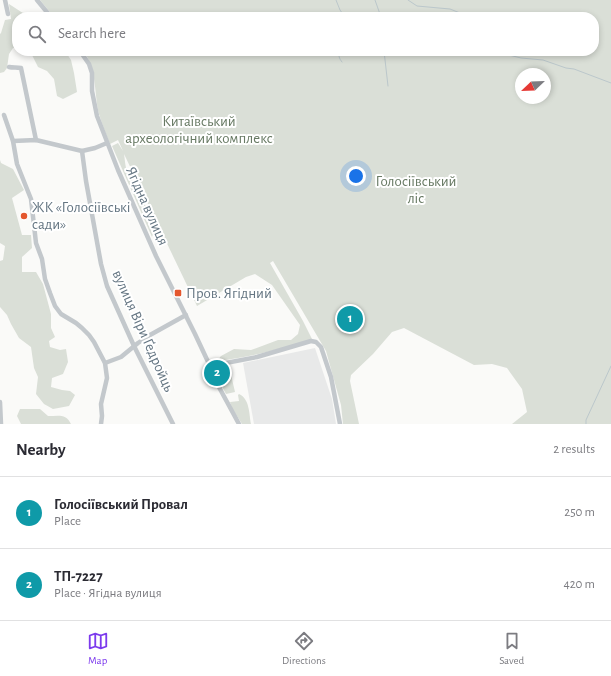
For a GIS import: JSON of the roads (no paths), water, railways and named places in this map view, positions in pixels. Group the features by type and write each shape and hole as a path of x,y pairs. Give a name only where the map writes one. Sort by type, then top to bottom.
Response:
{"street":[{"path":"5,0 8,14"},
{"path":"37,0 48,12"},
{"name":"Ягідна вулиця","path":"83,56 89,64 92,73 92,91 97,116 118,170 156,256 186,315 220,389 239,424"},
{"path":"9,67 21,68 36,140"},
{"path":"4,115 13,141 17,164 30,199 36,243 42,259 50,294 55,306 61,314 76,323 89,335 105,363 107,378 101,404 101,424"},
{"path":"13,141 36,140 82,151 95,148 107,142"},
{"name":"вулиця Віри Ґедройць","path":"82,151 86,182 103,274 134,346 173,424"},
{"path":"105,363 121,357 150,335 186,315"},
{"path":"210,366 257,357 310,341 316,342 321,347 328,366 340,424"},
{"path":"0,402 1,424"}],"waterway":[{"path":"336,0 341,12"},
{"path":"375,0 379,12"},
{"path":"408,0 417,6 450,9 458,12"},
{"path":"339,56 342,62"},
{"path":"385,56 388,86"},
{"path":"513,56 543,60 566,68 574,69 611,83"},
{"path":"586,424 586,420 611,366"}],"place":[{"name":"ЖК «Голосіївські сади»","path":"24,216"},
{"name":"Пров. Ягідний","path":"178,293"},
{"name":"Голосіївський Провал","path":"350,319"},
{"name":"ТП-7227","path":"217,373"}],"park label":[{"name":"Китаївський археологічний комплекс","path":"199,130"},
{"name":"Голосіївський ліс","path":"416,190"}]}
